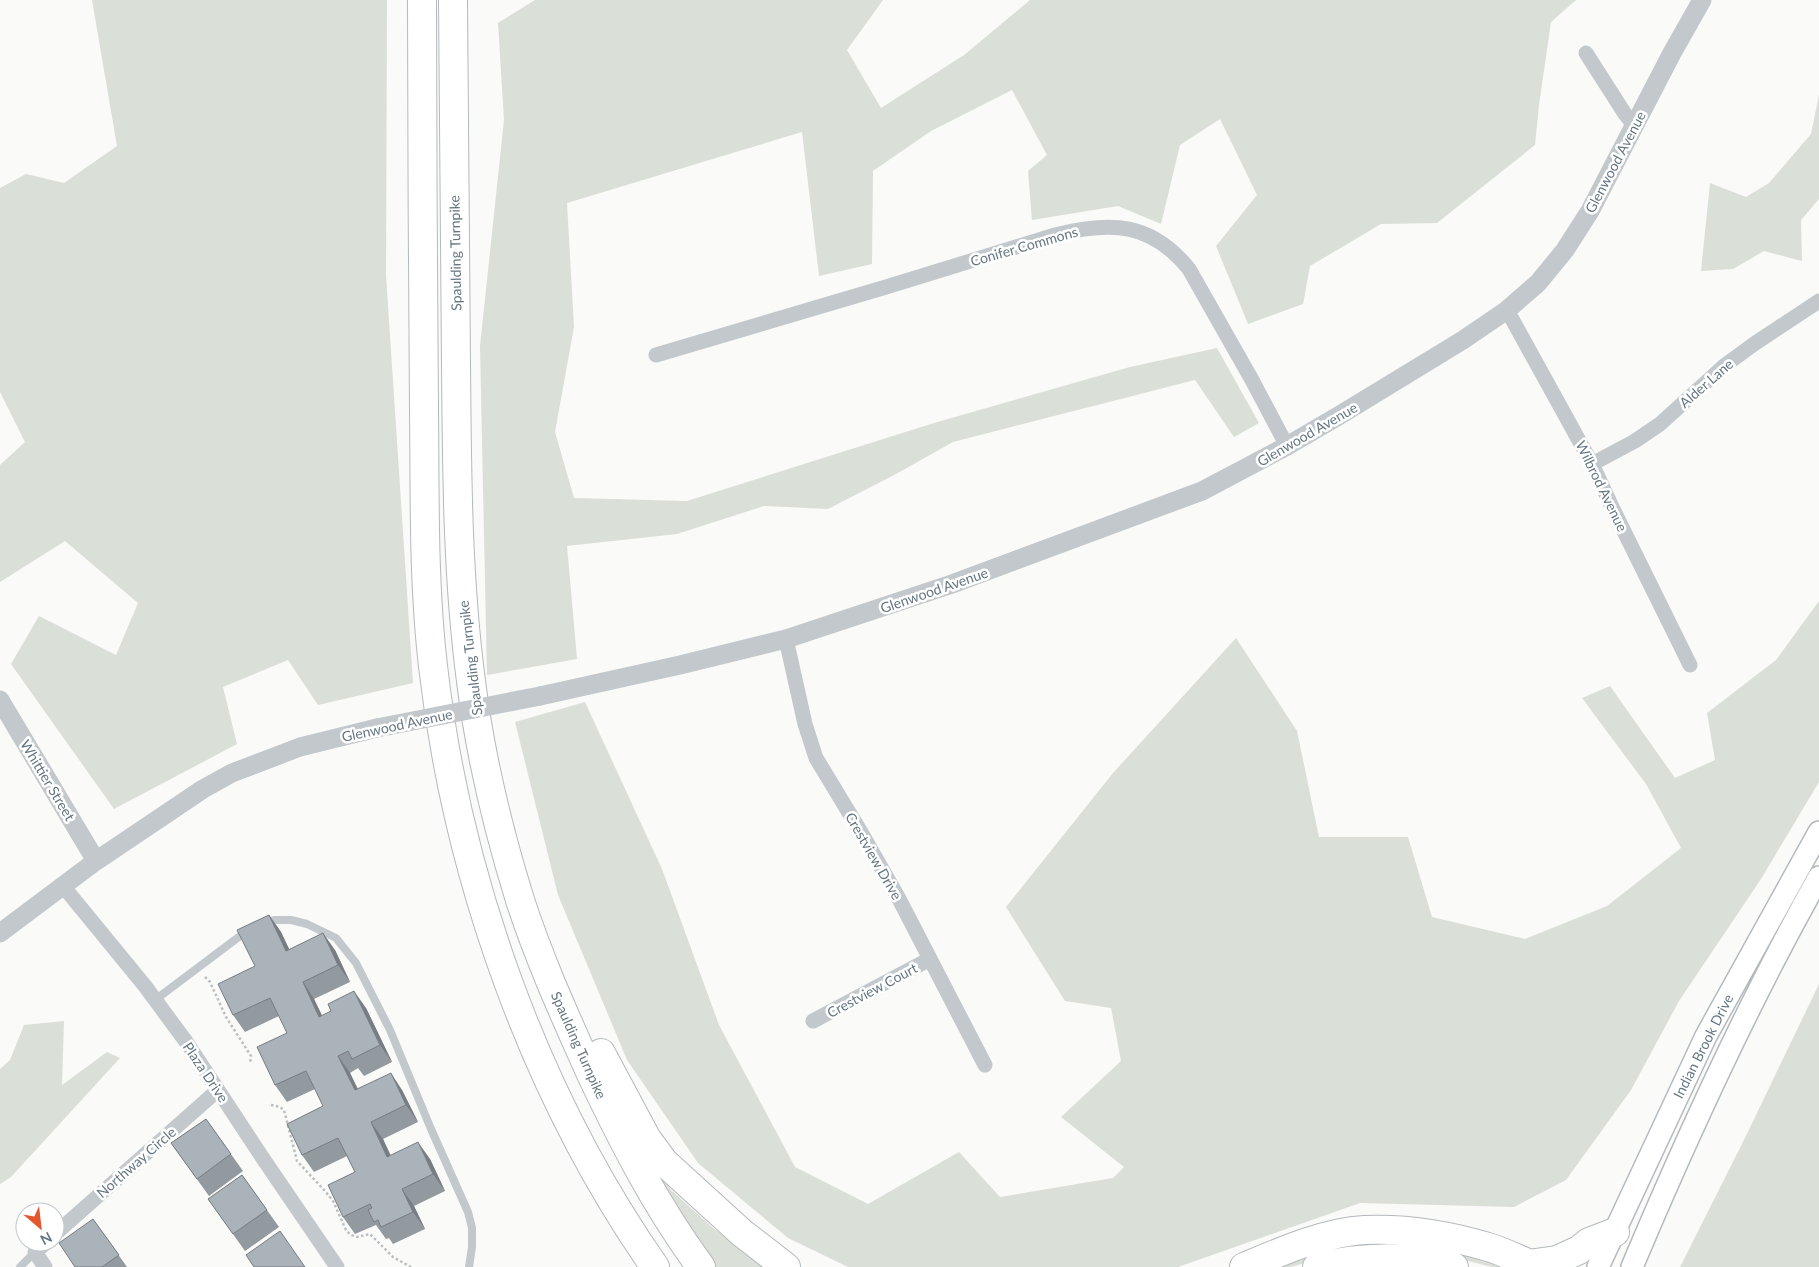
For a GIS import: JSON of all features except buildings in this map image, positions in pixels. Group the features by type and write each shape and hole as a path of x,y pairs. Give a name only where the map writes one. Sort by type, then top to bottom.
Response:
{"highway":[{"path":"422,0 426,557 433,666 445,748 469,855 501,959 520,1012 543,1065 590,1160 618,1209 655,1267"},
{"name":"Spaulding Turnpike","path":"453,0 457,416 462,588 471,683 484,757 501,833 526,916 576,1041 612,1119 637,1167 677,1234 701,1267"},
{"path":"526,916 552,950 609,1069 647,1139 664,1162 742,1233 786,1267"},
{"path":"1244,1267 1321,1238 1363,1230 1408,1231 1442,1235 1490,1248 1533,1265 1557,1260 1578,1250 1589,1242 1615,1232"},
{"path":"1317,1267 1378,1259 1418,1260 1454,1267"}],"main road":[{"name":"Indian Brook Drive","path":"1598,1267 1706,1036 1819,832"},
{"name":"Indian Brook Drive","path":"1632,1267 1669,1180 1726,1056 1773,960 1819,877"}],"street":[{"name":"Glenwood Avenue","path":"0,933 96,860 173,808 232,773 300,747 377,728 540,696 680,665 786,639 952,584 1167,505 1209,488 1287,446 1463,340 1507,310 1538,283 1565,250 1590,211 1634,124 1702,0"},
{"path":"1586,53 1625,114 1634,124"},
{"name":"Conifer Commons","path":"656,355 1055,235 1081,228 1118,227 1151,237 1165,245 1189,269 1287,446"},
{"name":"Alder Lane","path":"1592,464 1635,441 1660,424 1724,366 1819,301"},
{"name":"Wilbrod Avenue","path":"1507,310 1592,464 1690,665"},
{"name":"Crestview Drive","path":"786,639 805,724 816,758 862,834 985,1065"},
{"name":"Whittier Street","path":"0,700 96,860"},
{"name":"Plaza Drive","path":"63,886 123,958 187,1043 337,1267"},
{"name":"Crestview Court","path":"813,1021 930,959"},
{"name":"Northway Circle","path":"65,1225 218,1090"},
{"path":"42,1252 45,1267"}],"lane":[{"path":"155,1000 226,945 261,923 275,920 291,920 307,924 336,938 356,963 390,1030 468,1212 472,1228 469,1267"},
{"path":"20,1267 36,1252"}],"path":[{"path":"210,982 230,1024 252,1056 250,1064"},
{"path":"271,1105 284,1110 297,1161 325,1190 346,1230 351,1235 357,1237 370,1234 393,1257 411,1267"}],"shaded area":[{"path":"92,0 387,0 386,275 413,683 318,705 288,660 223,687 237,744 114,809 11,664 39,616 116,655 138,603 65,541 0,582 0,465 25,442 0,392 0,188 26,174 64,183 117,146"},
{"path":"535,0 883,0 847,50 881,108 964,55 1030,0 1576,0 1551,22 1535,145 1437,223 1381,224 1310,266 1303,304 1248,324 1216,246 1257,195 1220,119 1180,145 1161,224 1118,206 1032,220 1028,171 1047,155 1012,90 931,131 873,171 872,264 819,276 802,132 567,203 574,327 555,432 574,498 687,501 934,423 1130,367 1217,348 1259,423 1234,437 1195,380 953,442 828,509 764,506 677,534 567,546 577,659 487,675 480,346 504,120 498,23"},
{"path":"1819,95 1819,199 1801,220 1802,261 1764,251 1733,269 1701,271 1710,183 1746,197 1769,183 1811,134"},
{"path":"1819,601 1819,782 1761,879 1679,1001 1631,1090 1566,1180 1514,1207 1360,1203 1178,1267 848,1267 788,1238 698,1163 627,1060 558,895 515,722 585,702 662,869 719,1025 795,1167 868,1204 959,1152 1000,1197 1113,1178 1124,1167 1061,1117 1121,1061 1111,1008 1065,1001 1006,907 1113,773 1236,638 1297,731 1319,837 1408,837 1432,917 1525,939 1607,906 1681,848 1646,784 1582,698 1610,686 1675,778 1715,760 1707,713 1776,660"},
{"path":"1819,984 1819,1267 1680,1267 1744,1140"},
{"path":"64,1021 62,1085 107,1052 120,1058 11,1177 0,1184 0,1069 10,1060 24,1025"},
{"path":"643,1152 671,1190 713,1228 763,1267 710,1267"},
{"path":"1384,1242 1425,1244 1468,1253 1503,1265 1502,1267 1492,1267 1468,1261 1410,1252 1314,1261 1290,1267 1272,1267 1321,1250"}]}
